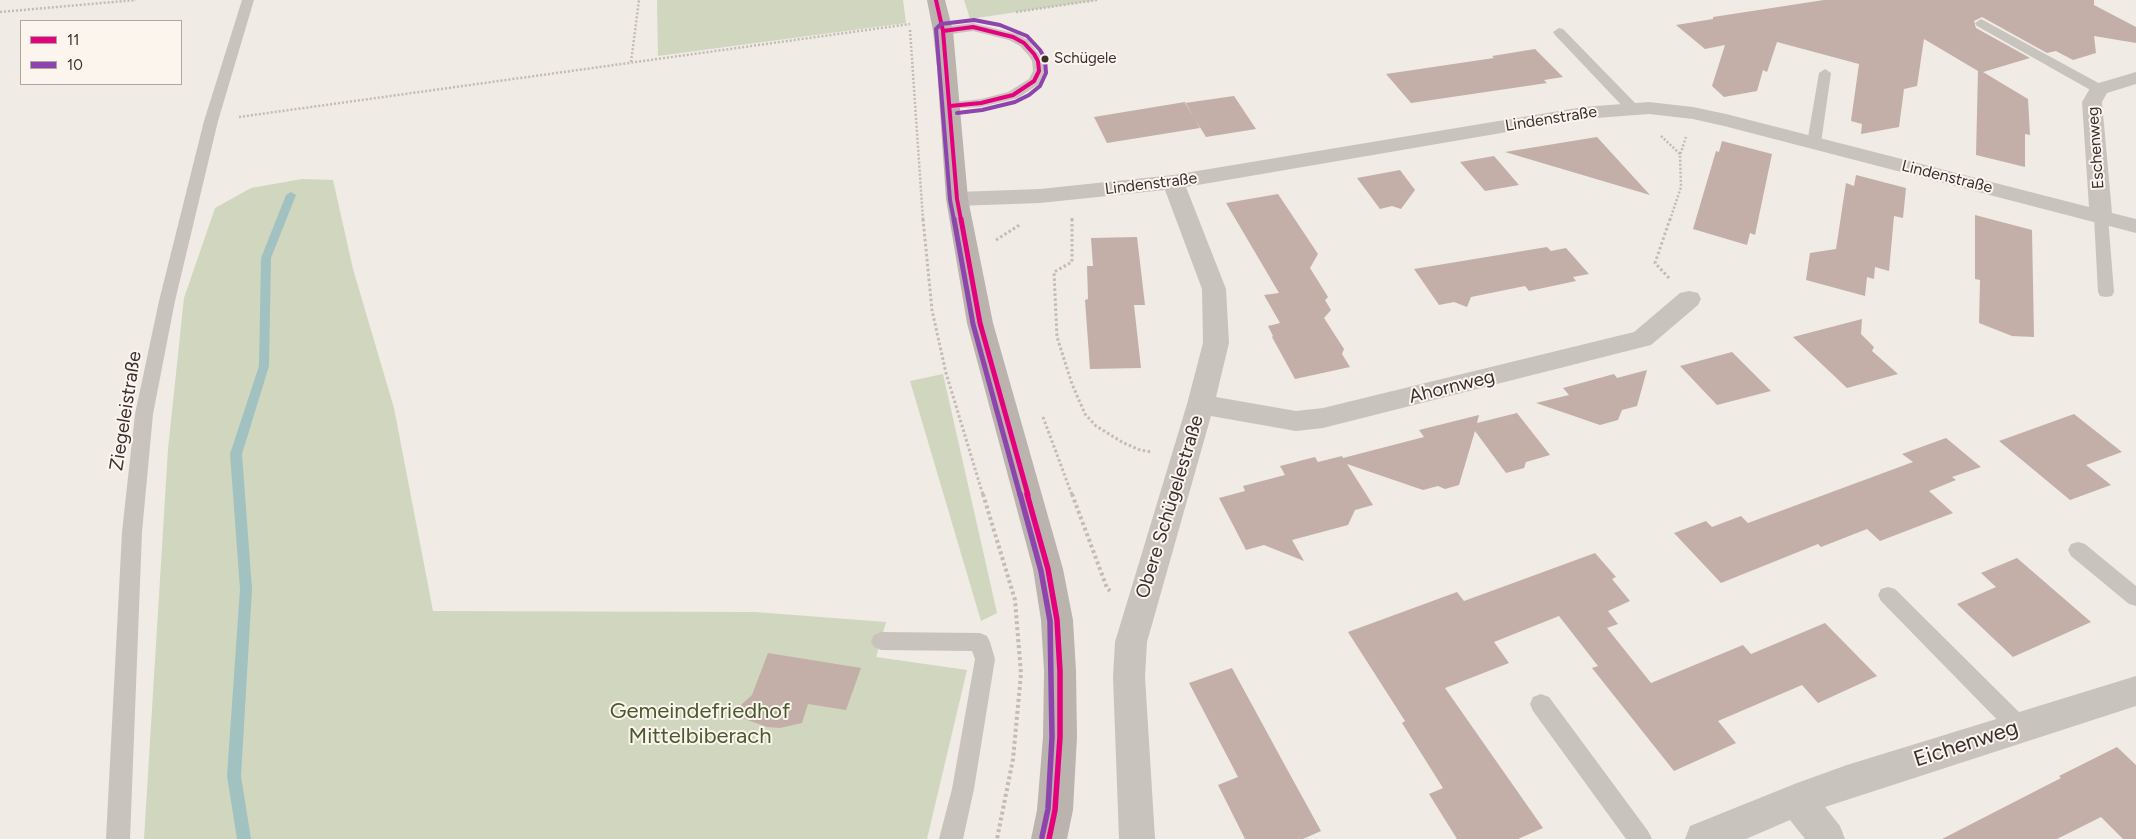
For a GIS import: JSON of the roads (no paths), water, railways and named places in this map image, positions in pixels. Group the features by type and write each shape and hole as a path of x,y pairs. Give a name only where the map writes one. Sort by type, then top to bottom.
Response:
{"street":[{"path":"936,0 943,31 957,199 980,322 1048,569 1057,620 1060,671 1060,737 1055,810 1049,839"},
{"name":"Eschenweg","path":"2101,217 2092,102 2099,89 2136,78"},
{"name":"Lindenstraße","path":"957,199 1040,196 1173,182 1583,113 1649,108 1694,113 2136,226"},
{"name":"Obere Schügelestraße","path":"1137,839 1129,677 1131,642 1201,404 1216,343 1214,288 1173,182"},
{"name":"Ahornweg","path":"1201,404 1296,421 1323,418 1642,339 1689,299"},
{"name":"Eichenweg","path":"1703,839 1797,800 2019,727 2136,691"},
{"path":"1797,800 1827,839"}],"lane":[{"name":"Ziegeleistraße","path":"118,839 132,532 144,414 167,301 211,121 248,0"},
{"path":"1981,23 2099,89"},
{"path":"943,31 973,27 1013,37 1024,43 1034,54 1038,61 1039,71 1034,81 1013,95 981,103 950,106"},
{"path":"1559,32 1632,108"},
{"path":"1814,143 1825,73"},
{"path":"2101,217 2106,292"},
{"path":"2078,550 2136,598"},
{"path":"1888,595 2019,727"},
{"path":"881,641 980,642 985,659 963,789 951,839"},
{"path":"1541,704 1640,839"}],"waterway":[{"path":"244,839 234,776 246,589 236,454 264,366 266,258 291,195"}],"place":[{"name":"Schügele","path":"1045,59"}],"park label":[{"name":"Gemeindefriedhof Mittelbiberach","path":"700,724"}]}
